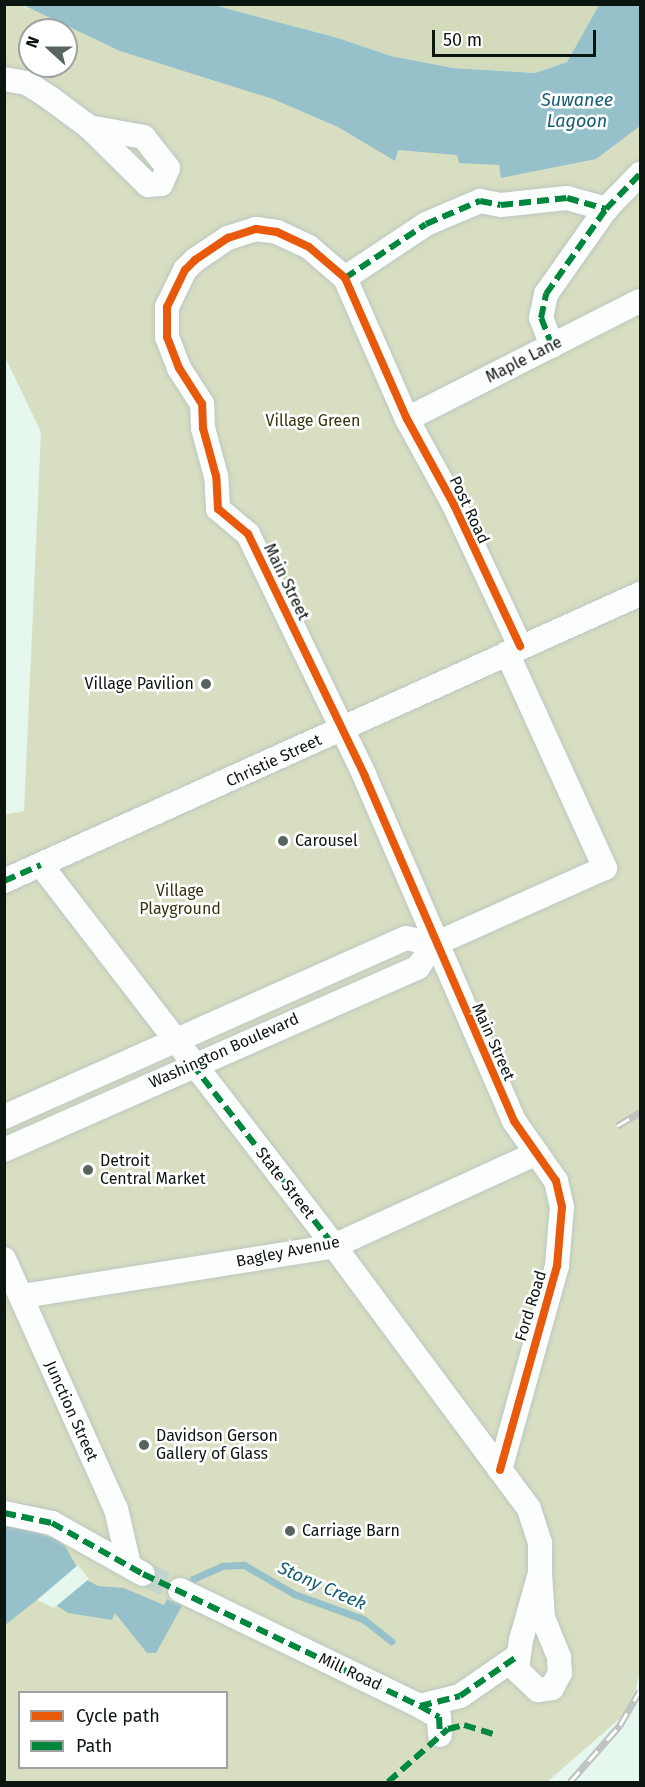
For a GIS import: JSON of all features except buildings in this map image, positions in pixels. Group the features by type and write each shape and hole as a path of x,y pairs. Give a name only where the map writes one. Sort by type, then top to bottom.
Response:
{"street":[{"path":"4,79 27,83 89,127"},
{"path":"552,346 541,318 546,294 606,209 640,174"},
{"path":"345,278 426,224 480,201 501,205 567,198 606,209"},
{"name":"Main Street","path":"407,419 345,278 309,247 277,232 256,229 228,238 195,260 176,286 167,307 167,337 179,369 202,404 202,428 216,476 218,509 248,534 343,729 514,1121 537,1153"},
{"name":"Maple Lane","path":"407,419 640,301"},
{"name":"Post Road","path":"407,419 454,505 605,868"},
{"name":"Christie Street","path":"4,881 640,594"},
{"name":"State Street","path":"41,865 334,1246 529,1509 540,1543 543,1618 559,1657 560,1673 552,1688 538,1690 527,1683 518,1670 518,1656 540,1573"},
{"name":"Washington Boulevard","path":"4,1150 192,1064 418,967 435,944 605,868"},
{"name":"Washington Boulevard","path":"4,1117 406,938 435,944"},
{"name":"Bagley Avenue","path":"22,1296 334,1246 537,1153"},
{"name":"Ford Road","path":"500,1470 563,1234 562,1207 556,1181 537,1153"},
{"name":"Junction Street","path":"4,1259 22,1296 78,1431 116,1509 136,1570 52,1523 4,1513"},
{"name":"Mill Road","path":"185,1593 420,1706 439,1717 440,1735"},
{"path":"420,1706 460,1696 518,1656"}],"green space":[{"path":"5,5 19,5 58,18 18,18 18,78 78,78 78,25 500,165 640,76 640,1669 632,1708 547,1782 5,1782 4,815 24,811 41,432 5,357"},
{"path":"214,5 599,5 567,62 535,73 453,68 391,56 338,38"}],"water":[{"name":"Suwanee Lagoon","path":"23,5 214,5 338,38 391,56 453,68 535,73 567,62 599,5 640,5 640,126 596,159 501,178 499,165 459,163 457,155 398,150 395,161 338,127 273,99 120,51 78,31 78,18 50,18"},
{"path":"9,1524 56,1539 65,1546 83,1578 98,1586 124,1588 164,1605 167,1599 182,1606 156,1653 147,1653 115,1613 112,1620 68,1613 42,1596 5,1625 4,1526"}],"pier":[{"path":"78,1565 89,1579 54,1608 37,1600"}],"waterway":[{"name":"Stony Creek","path":"188,1590 193,1579 222,1566 244,1565 294,1594 363,1619 391,1641"}],"tunnel":[{"path":"143,1574 180,1590"}],"railway":[{"path":"617,1126 640,1112"},
{"path":"570,1782 620,1725 640,1691"}],"marked path":[{"path":"552,346 541,318 546,294 606,209 640,174"},
{"path":"345,278 426,224 480,201 501,205 567,198 606,209"},
{"path":"4,881 41,865"},
{"path":"192,1064 334,1246"},
{"path":"4,1513 52,1523 143,1574 420,1706 460,1696 518,1656"},
{"path":"420,1706 439,1717 440,1735"},
{"path":"388,1782 448,1729 464,1725 493,1734"}],"cycle path":[{"path":"500,1470 557,1266 562,1207 556,1181 514,1121 365,776 248,534 218,509 216,476 203,428 202,404 179,368 167,337 167,307 185,270 195,260 228,238 256,229 277,232 309,247 345,278 407,419 454,505 520,646"}],"place":[{"name":"Village Pavilion","path":"206,684"},
{"name":"Carousel","path":"283,841"},
{"name":"Detroit Central Market","path":"88,1170"},
{"name":"Davidson Gerson Gallery of Glass","path":"144,1445"},
{"name":"Carriage Barn","path":"290,1531"}],"park label":[{"name":"Village Green","path":"313,421"},
{"name":"Village Playground","path":"180,900"}]}
